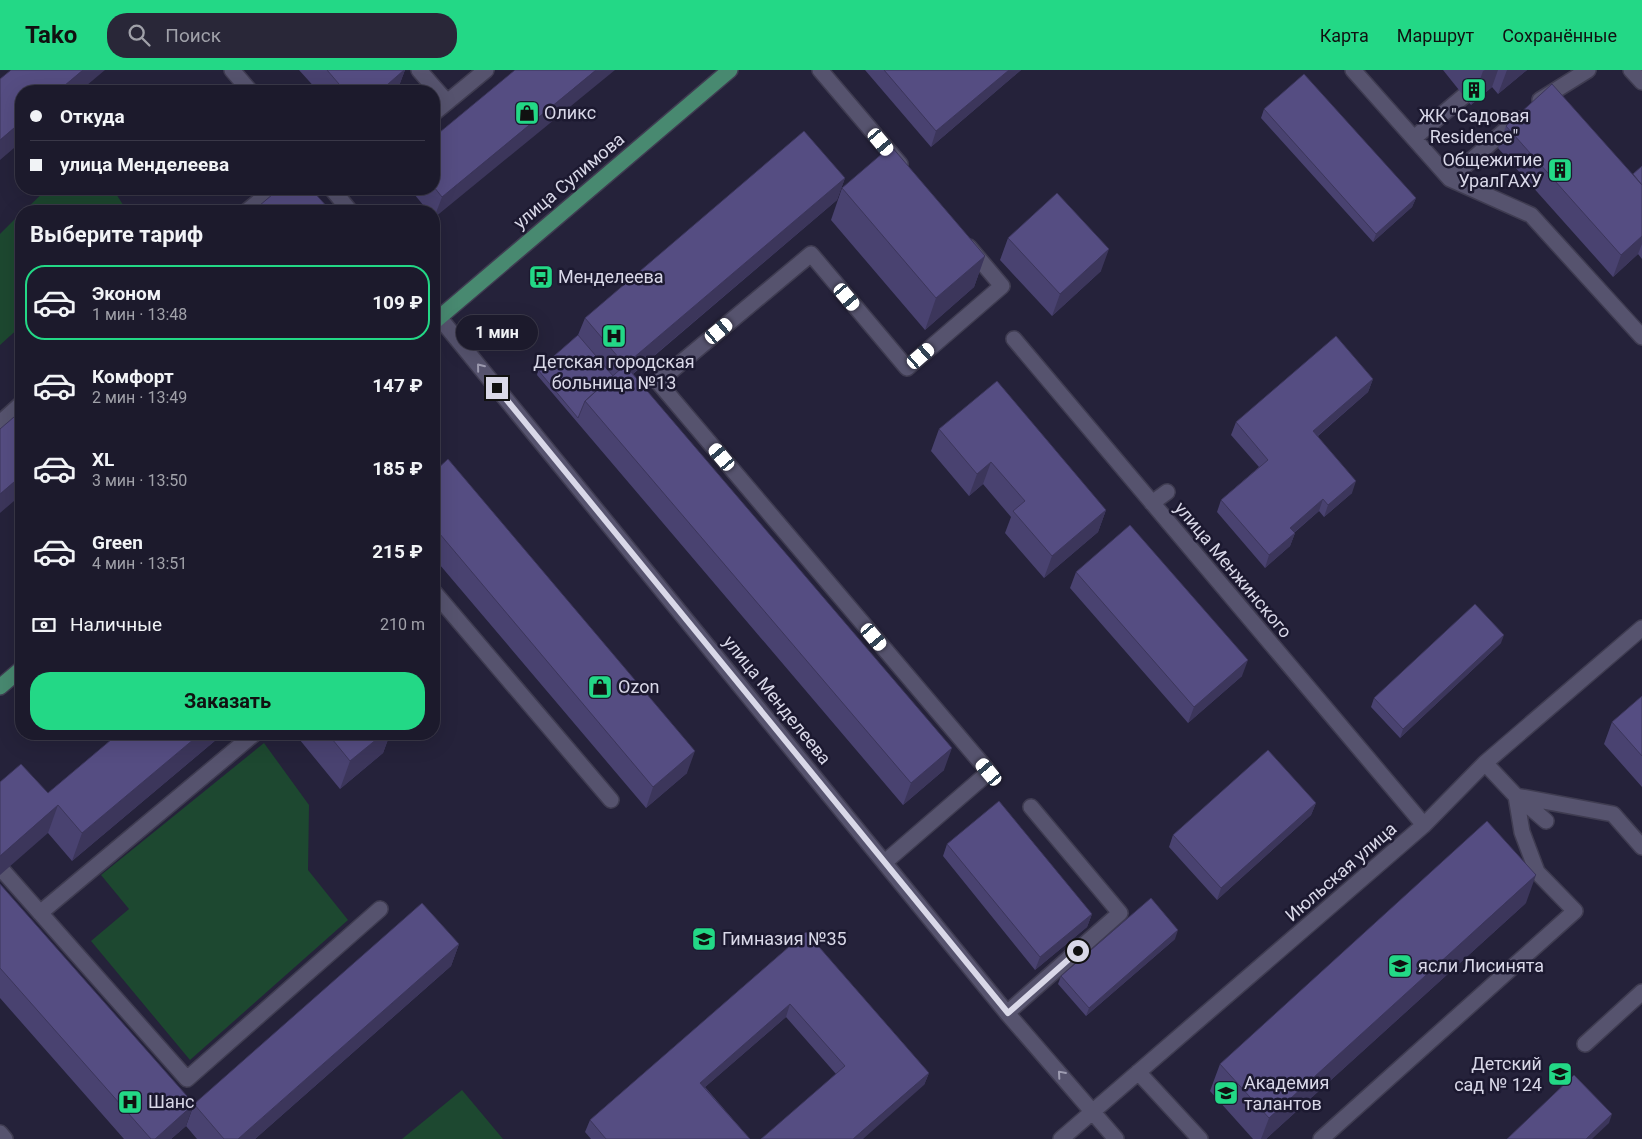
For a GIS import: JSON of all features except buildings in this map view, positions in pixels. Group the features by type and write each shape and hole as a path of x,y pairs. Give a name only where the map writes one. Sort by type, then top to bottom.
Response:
{"main road":[{"name":"улица Сулимова","path":"440,314 730,70"},
{"path":"0,687 15,674"}],"street":[{"path":"232,70 245,85"},
{"path":"419,70 432,85"},
{"path":"440,108 486,70"},
{"path":"820,70 908,174"},
{"path":"1353,70 1450,179 1531,215 1642,337"},
{"path":"1450,179 1538,101 1588,70"},
{"path":"1631,70 1642,82"},
{"path":"440,94 447,102"},
{"path":"1414,138 1464,96"},
{"path":"255,205 267,195"},
{"path":"885,862 989,772 658,382 811,254 907,368 1002,286 958,234"},
{"name":"улица Менделеева","path":"440,322 1008,1013 1116,1139"},
{"name":"улица Менжинского","path":"1014,339 1424,825"},
{"path":"0,422 15,409"},
{"path":"1152,503 1167,492"},
{"path":"440,599 611,800"},
{"name":"Июльская улица","path":"1061,1139 1424,825 1485,763 1640,636"},
{"path":"40,913 247,740"},
{"path":"1485,763 1516,796 1546,821"},
{"path":"1516,796 1613,814 1642,846"},
{"path":"1321,1139 1574,911 1537,872 1522,832 1516,796"},
{"path":"1008,1013 1120,914 1031,807"},
{"path":"4,872 187,1079 380,910"},
{"path":"1585,1044 1642,992"},
{"path":"1138,1072 1200,1139"},
{"path":"0,1133 5,1139"}],"green space":[{"path":"41,195 117,195 123,205 30,205"},
{"path":"15,219 15,331 0,345 0,234"},
{"path":"264,743 309,805 308,870 348,920 190,1060 91,941 129,909 101,875"},
{"path":"462,1090 503,1139 402,1139"}],"place":[{"name":"ЖК \"Садовая Residence\"","path":"1474,90"},
{"name":"Оликс","path":"527,113"},
{"name":"Общежитие УралГАХУ","path":"1560,170"},
{"name":"Менделеева","path":"541,277"},
{"name":"Детская городская больница №13","path":"614,336"},
{"name":"Ozon","path":"600,687"},
{"name":"Гимназия №35","path":"704,939"},
{"name":"ясли Лисинята","path":"1400,966"},
{"name":"Детский сад № 124","path":"1560,1074"},
{"name":"Академия талантов","path":"1226,1093"},
{"name":"Шанс","path":"130,1102"}],"route":[{"path":"497,388 1008,1013 1078,951"}]}
